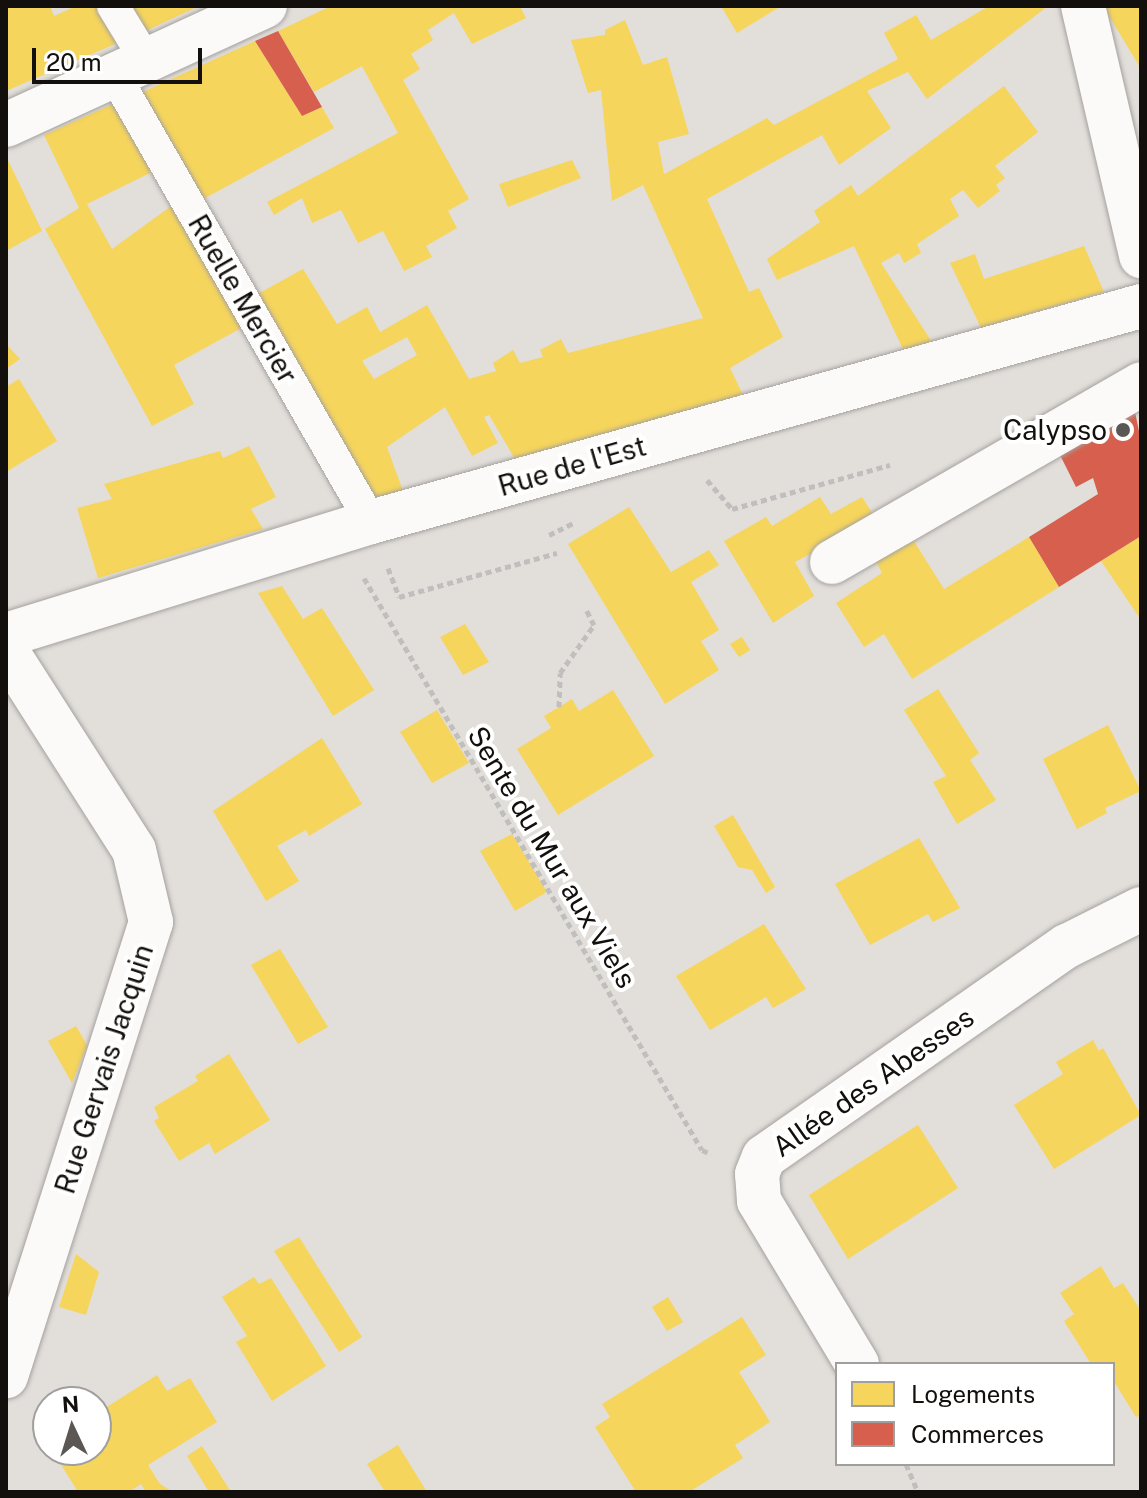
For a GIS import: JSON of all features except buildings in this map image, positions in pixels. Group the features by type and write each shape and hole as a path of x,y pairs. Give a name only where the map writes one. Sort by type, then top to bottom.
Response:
{"street":[{"path":"6,125 265,6"},
{"path":"1083,6 1141,256"},
{"name":"Rue de l'Est","path":"10,651 354,527 1141,306"},
{"path":"832,562 1141,384"},
{"name":"Rue Gervais Jacquin","path":"6,1376 151,922 134,850 10,651"},
{"name":"Allée des Abesses","path":"856,1362 759,1201 757,1174 764,1157 1067,946 1141,909"}],"lane":[{"name":"Ruelle Mercier","path":"113,6 131,69 354,527"}],"path":[{"path":"698,469 732,509 893,464"},
{"path":"549,535 586,517"},
{"path":"354,527 399,597 557,553"},
{"name":"Sente du Mur aux Viels","path":"354,527 702,1150 757,1174"},
{"path":"559,707 560,673 594,625 586,609"},
{"path":"907,1466 918,1492"}],"place":[{"name":"Calypso","path":"1123,430"}]}
